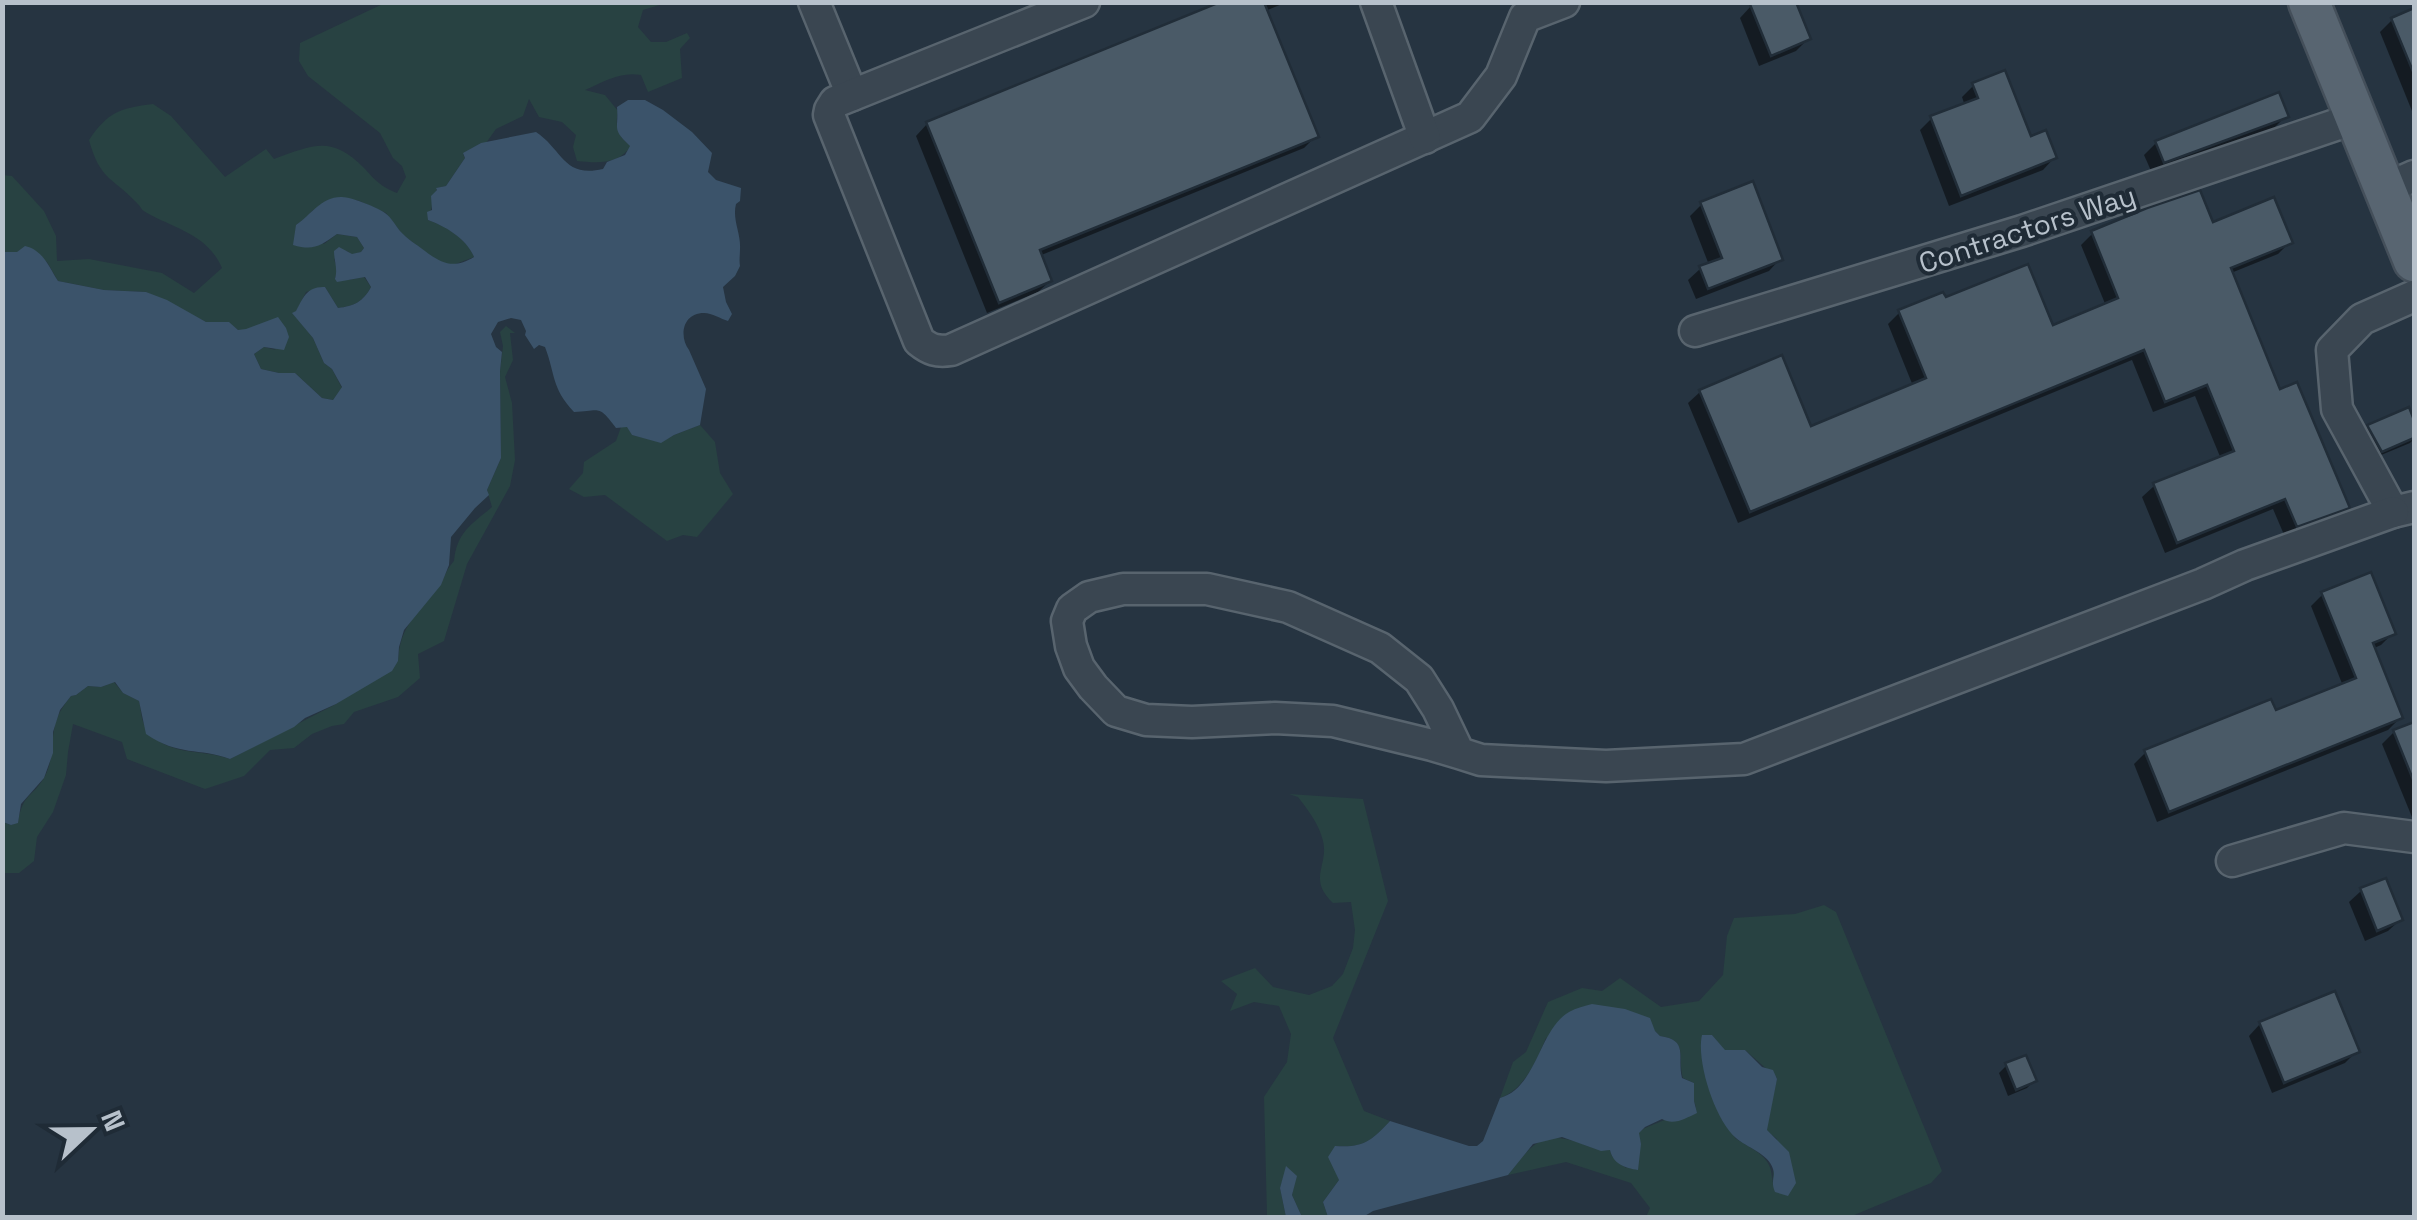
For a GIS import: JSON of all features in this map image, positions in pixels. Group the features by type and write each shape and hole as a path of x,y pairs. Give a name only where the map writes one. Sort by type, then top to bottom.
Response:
{"main road":[{"path":"2309,2 2356,118 2400,183 2414,261"}],"street":[{"path":"814,2 852,95"},
{"path":"1084,2 835,102 830,110 829,116 919,341 928,349 951,350 1470,118 1501,76 1525,17 1564,2"},
{"path":"1376,2 1425,138"},
{"name":"Contractors Way","path":"1695,331 2022,231 2356,118"},
{"path":"1459,754 1438,709 1418,679 1380,648 1288,607 1207,589 1123,589 1089,597 1072,609 1067,621 1079,668 1116,711 1146,720 1333,721 1481,760 1606,766 1744,759 2261,559 2404,509 2337,409 2332,350 2362,319 2414,296"},
{"path":"2232,861 2344,828 2414,838"}],"green space":[{"path":"387,2 666,3 643,10 638,27 651,42 666,42 687,33 690,38 680,49 682,78 648,92 641,75 626,75 585,90 605,95 618,111 618,131 631,146 620,157 600,162 577,161 573,147 576,135 562,122 539,117 529,99 523,116 496,129 486,143 463,154 465,158 446,186 437,188 428,220 455,234 474,257 453,265 440,263 403,235 386,213 357,200 313,210 296,225 324,244 337,234 357,237 364,248 352,255 347,251 334,259 338,271 335,278 364,277 371,287 361,300 338,308 325,287 306,292 293,313 313,338 324,363 342,388 333,400 322,398 295,373 261,369 254,354 264,347 276,350 246,330 238,330 228,322 206,322 146,292 104,290 58,281 47,262 17,252 3,252 2,175 12,176 44,211 56,236 57,261 89,259 162,273 194,293 222,268 200,240 144,211 97,163 89,140 109,117 153,104 171,116 225,177 266,149 274,159 322,146 342,151 397,193 406,177 380,133 308,76 299,61 300,43"},
{"path":"506,326 515,333 510,333 513,360 505,377 512,403 515,460 510,486 467,564 444,641 418,654 420,678 398,697 354,712 344,724 312,734 294,748 270,750 244,776 205,789 127,759 122,742 73,724 66,775 53,812 37,837 34,861 19,873 3,873 2,822 18,822 26,800 48,770 60,711 71,696 88,686 114,682 123,693 139,701 144,724 161,742 230,759 336,704 398,661 406,629 439,586 454,561 462,536 492,507 487,490 501,458 500,332"},
{"path":"700,425 715,442 720,473 733,494 697,537 683,535 667,541 605,495 584,497 569,489 583,473 584,462 616,441 621,427 628,427 632,435 661,442"},
{"path":"1289,794 1363,799 1388,901 1333,1038 1364,1111 1390,1121 1366,1142 1336,1146 1339,1180 1323,1202 1328,1217 1302,1217 1292,1195 1296,1176 1287,1167 1280,1188 1286,1217 1267,1215 1264,1097 1287,1062 1291,1034 1279,1006 1254,1002 1230,1011 1237,994 1221,981 1255,968 1273,987 1309,995 1332,986 1343,974 1353,948 1351,902 1333,903 1325,894 1320,879 1324,850 1321,835 1298,797"},
{"path":"1824,905 1836,912 1942,1171 1931,1183 1847,1218 1646,1217 1650,1208 1631,1183 1566,1162 1508,1175 1530,1148 1555,1138 1610,1150 1626,1168 1641,1144 1638,1133 1696,1107 1694,1083 1683,1078 1678,1046 1655,1031 1546,1038 1523,1081 1500,1098 1513,1062 1526,1052 1548,1002 1582,988 1602,991 1620,978 1661,1007 1699,1001 1723,975 1727,936 1734,918 1795,914","holes":["1712,1035 1725,1051 1745,1050 1777,1078 1766,1130 1777,1139 1772,1185 1767,1161 1735,1138"]}],"water":[{"path":"628,100 645,100 692,132 712,153 708,172 716,180 741,188 735,210 740,266 723,287 732,314 728,321 707,313 697,314 684,327 686,345 706,389 700,425 661,443 632,435 627,427 616,428 598,411 574,412 558,388 545,347 539,345 534,349 521,320 498,322 491,334 502,352 501,458 487,490 489,495 451,537 449,565 441,585 404,630 392,671 230,759 158,741 146,734 139,701 123,693 115,682 88,686 71,696 60,710 53,732 53,753 44,778 21,804 18,823 3,822 3,252 17,252 25,246 41,255 58,281 104,290 146,292 206,322 229,322 238,330 278,317 289,337 284,350 264,347 254,354 261,369 295,373 322,398 333,400 342,387 324,363 313,338 292,313 306,294 319,287 325,287 338,308 361,300 371,287 365,277 337,282 334,251 339,247 352,254 364,248 357,237 337,234 316,246 293,245 296,225 328,200 345,197 385,213 406,237 437,259 454,264 467,261 474,257 466,244 428,220 427,212 432,210 431,196 436,188 446,186 465,158 463,153 481,143 536,132 571,166 579,170 603,169 607,162 625,155 630,146 617,128 617,107"},
{"path":"1592,1004 1650,1018 1660,1036 1678,1045 1682,1078 1694,1083 1697,1113 1675,1121 1662,1119 1639,1133 1638,1170 1620,1164 1610,1150 1601,1151 1562,1137 1533,1144 1508,1175 1363,1217 1328,1217 1323,1202 1339,1180 1328,1157 1335,1146 1366,1142 1390,1121 1477,1146 1483,1141 1500,1098 1522,1083 1559,1020"},
{"path":"1702,1035 1712,1035 1725,1050 1745,1050 1762,1067 1773,1070 1777,1079 1767,1130 1789,1152 1796,1183 1788,1196 1775,1192 1773,1169 1767,1159 1736,1138 1721,1118 1705,1074"},
{"path":"1286,1166 1297,1176 1292,1195 1302,1217 1286,1217 1280,1188"}],"building":[{"path":"1220,2 1264,2 1319,137 1040,250 1052,281 999,303 926,122"},
{"path":"1749,2 1796,2 1811,39 1771,56"},
{"path":"2414,8 2414,74 2391,18"},
{"path":"2005,70 2031,136 2046,130 2057,158 1961,196 1930,116 1978,98 1972,83"},
{"path":"2279,92 2289,117 2164,163 2155,141"},
{"path":"1753,181 1783,260 1708,289 1699,266 1722,258 1700,202"},
{"path":"2200,190 2213,222 2274,197 2293,243 2231,268 2280,389 2297,382 2350,508 2297,527 2285,499 2177,543 2153,483 2234,451 2207,385 2165,402 2144,350 1750,512 1699,390 1782,355 1811,426 1926,378 1898,310 1943,292 1946,297 2028,264 2053,325 2118,298 2091,231"},
{"path":"2409,407 2414,438 2382,452 2367,425"},
{"path":"2371,572 2396,634 2373,643 2403,718 2169,812 2144,750 2271,699 2276,710 2356,678 2321,592"},
{"path":"2414,722 2414,782 2393,730"},
{"path":"2386,878 2403,920 2377,931 2360,888"},
{"path":"2335,991 2360,1052 2284,1083 2259,1022"},
{"path":"2026,1055 2037,1081 2016,1090 2005,1063"}]}
